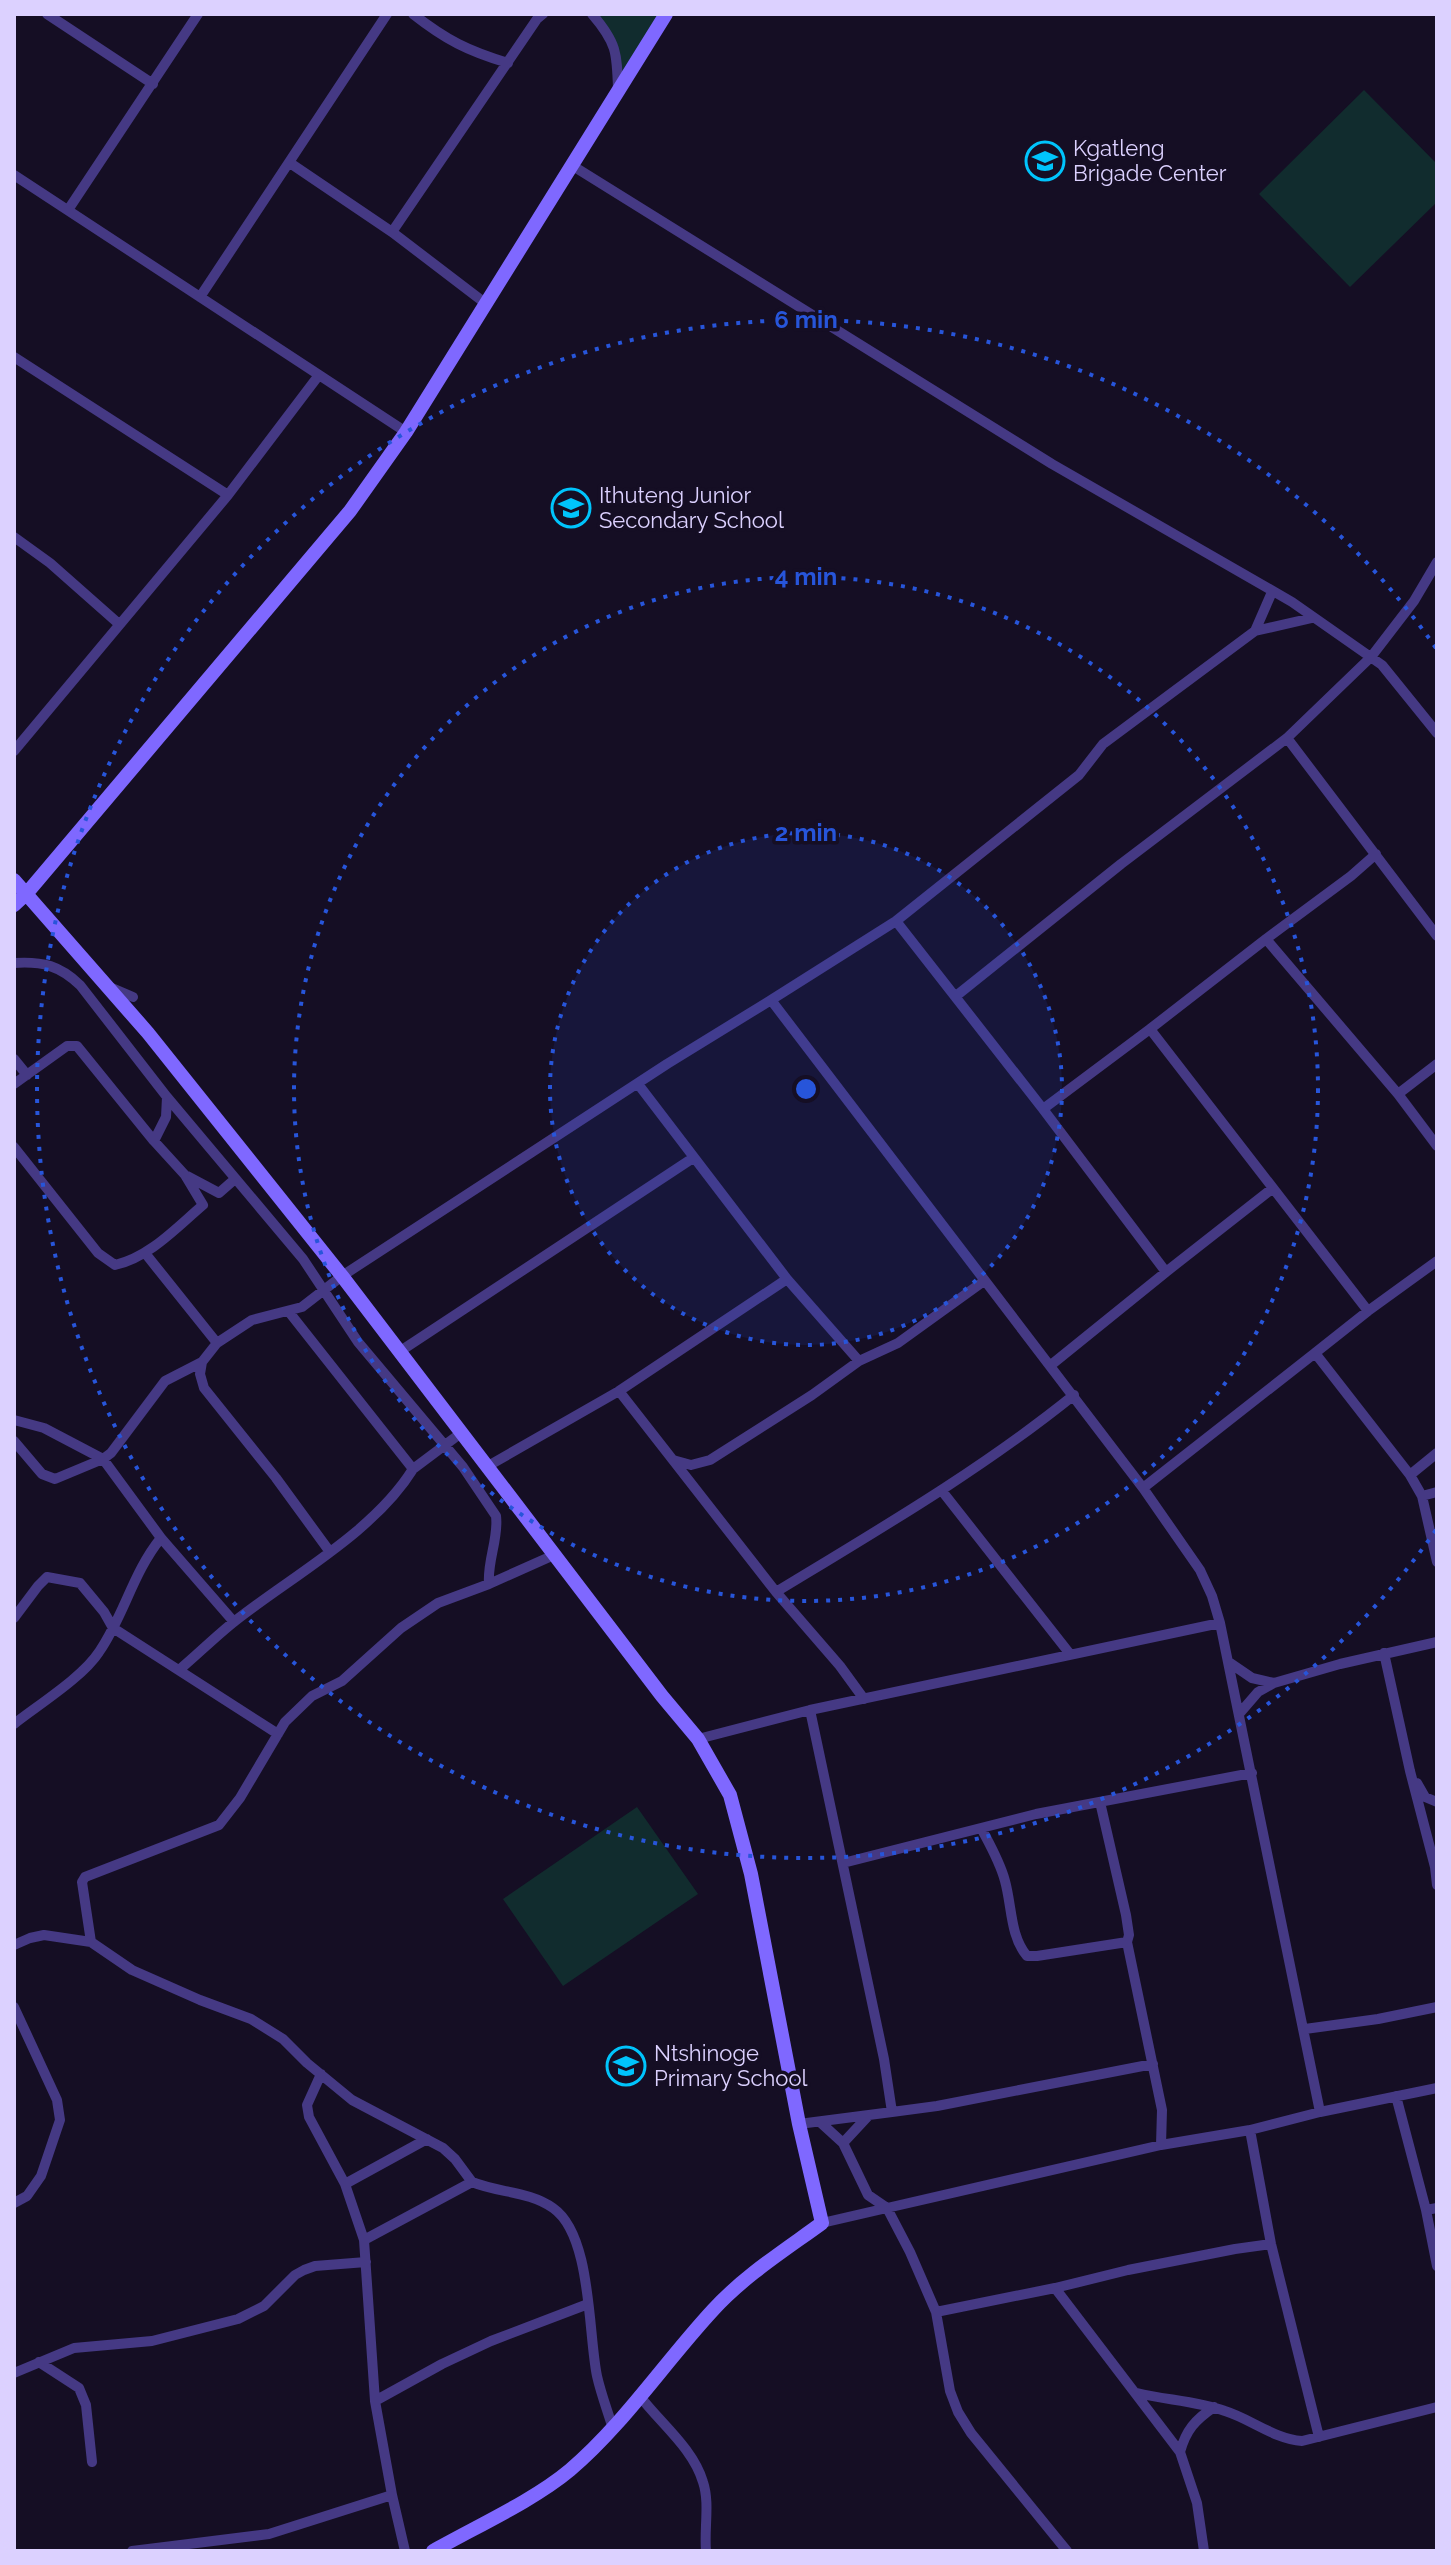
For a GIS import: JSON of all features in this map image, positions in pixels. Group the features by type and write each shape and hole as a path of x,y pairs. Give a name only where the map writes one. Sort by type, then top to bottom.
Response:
{"street":[{"path":"47,14 153,84"},
{"path":"68,210 198,14"},
{"path":"200,297 387,14"},
{"path":"413,14 445,38 508,63"},
{"path":"392,232 543,14"},
{"path":"592,14 608,33 616,50 618,90"},
{"path":"14,905 350,511 406,432 666,14"},
{"path":"290,163 392,232 485,303"},
{"path":"573,166 1052,464 1292,602 1371,657 1390,674 1437,733"},
{"path":"14,175 406,432"},
{"path":"14,357 228,495"},
{"path":"14,751 18,737 228,495 319,375"},
{"path":"14,537 50,563 119,624"},
{"path":"956,996 1121,864 1287,738 1371,657 1414,601 1437,562"},
{"path":"1255,631 1272,592"},
{"path":"14,1441 48,1478 55,1479 103,1459 111,1453 165,1381 202,1362 217,1343 252,1320 302,1307 342,1276 896,921 1079,775 1103,744 1255,631 1312,618"},
{"path":"1287,738 1437,936"},
{"path":"1043,1109 1376,854"},
{"path":"14,880 148,1033 342,1276 698,1739 730,1795 748,1861 799,2124 822,2223"},
{"path":"896,921 1166,1272"},
{"path":"1266,939 1398,1094 1437,1146"},
{"path":"14,963 45,964 63,970 80,985 167,1097 303,1259 358,1342 463,1467 496,1516 489,1584"},
{"path":"106,986 133,997"},
{"path":"771,1000 1074,1395 1200,1570 1212,1596 1230,1663 1320,2112"},
{"path":"1150,1029 1368,1311"},
{"path":"14,1084 67,1046 77,1046 185,1175 203,1205"},
{"path":"14,1059 27,1075"},
{"path":"1398,1094 1437,1064"},
{"path":"638,1084 787,1279 859,1361"},
{"path":"154,1141 166,1117 167,1097"},
{"path":"15,1151 98,1253 115,1265 145,1253 235,1179"},
{"path":"399,1352 693,1158"},
{"path":"185,1175 219,1193"},
{"path":"1051,1365 1273,1188"},
{"path":"145,1253 217,1343"},
{"path":"1143,1488 1368,1311 1437,1261"},
{"path":"488,1466 619,1391 787,1279"},
{"path":"673,1460 691,1465 710,1460 859,1361 898,1343 984,1281"},
{"path":"289,1312 413,1469"},
{"path":"1315,1353 1410,1475 1422,1496 1437,1562"},
{"path":"202,1362 200,1374 204,1388 330,1552"},
{"path":"619,1391 864,1699"},
{"path":"776,1592 942,1491 1027,1433 1074,1395"},
{"path":"14,1420 44,1428 103,1459 161,1538 234,1622"},
{"path":"179,1670 234,1622 330,1552 404,1484 413,1469 461,1433"},
{"path":"1410,1475 1437,1453"},
{"path":"942,1491 1070,1654"},
{"path":"1422,1496 1437,1492"},
{"path":"14,1724 98,1654 138,1572 161,1538"},
{"path":"91,1942 82,1882 85,1877 219,1825 240,1798 278,1734 312,1696 342,1681 401,1628 438,1603 554,1555"},
{"path":"14,1618 47,1577 80,1583 113,1628 278,1734"},
{"path":"698,1739 810,1710 1220,1623"},
{"path":"1239,1714 1258,1692 1274,1683 1437,1642"},
{"path":"1384,1653 1437,1885"},
{"path":"1230,1663 1252,1678 1274,1683"},
{"path":"810,1710 892,2112"},
{"path":"1410,1771 1425,1797 1437,1802"},
{"path":"843,1863 981,1828 1252,1773"},
{"path":"1100,1802 1126,1915 1127,1942 1162,2110 1161,2145"},
{"path":"981,1828 1005,1880 1018,1946 1027,1956 1127,1942"},
{"path":"14,1945 44,1935 91,1942 132,1970 251,2019 283,2039 352,2100 427,2139 455,2159 472,2182 537,2199 566,2220 585,2273 597,2377 613,2429"},
{"path":"14,2007 57,2100 60,2120 41,2176 27,2196 14,2203"},
{"path":"1305,2029 1437,2007"},
{"path":"799,2124 937,2106 1153,2064"},
{"path":"321,2074 307,2105 309,2117 345,2184 364,2240 375,2401 405,2551"},
{"path":"433,2551 557,2479 613,2429 715,2307 754,2273 822,2223 1161,2145 1250,2130 1437,2088"},
{"path":"1396,2096 1431,2209 1437,2266"},
{"path":"843,2143 869,2115"},
{"path":"820,2122 843,2143 868,2195 887,2208 906,2243 936,2312 950,2391 958,2412 971,2433 1067,2551"},
{"path":"1250,2130 1271,2244 1319,2437"},
{"path":"345,2184 427,2139"},
{"path":"364,2240 472,2182"},
{"path":"936,2312 1143,2267 1271,2244"},
{"path":"14,2373 74,2348 152,2341 238,2319 264,2306 304,2270 315,2266 366,2262"},
{"path":"1055,2288 1180,2452 1197,2503 1204,2551"},
{"path":"375,2401 491,2341 588,2304"},
{"path":"39,2362 79,2388 86,2405 92,2462"},
{"path":"1137,2393 1214,2407 1292,2440 1319,2437 1437,2407"},
{"path":"639,2395 686,2451 704,2483 706,2551"},
{"path":"1180,2452 1185,2434 1191,2426 1214,2407"},
{"path":"132,2551 269,2534 392,2495"}],"green space":[{"path":"592,14 666,14 618,90 616,50"},
{"path":"1364,90 1437,164 1437,202 1350,287 1259,194"},
{"path":"637,1807 698,1894 563,1986 503,1899"}],"place":[{"name":"Kgatleng Brigade Center","path":"1045,161"},
{"name":"Ithuteng Junior Secondary School","path":"571,508"},
{"name":"Ntshinoge Primary School","path":"626,2066"}]}
